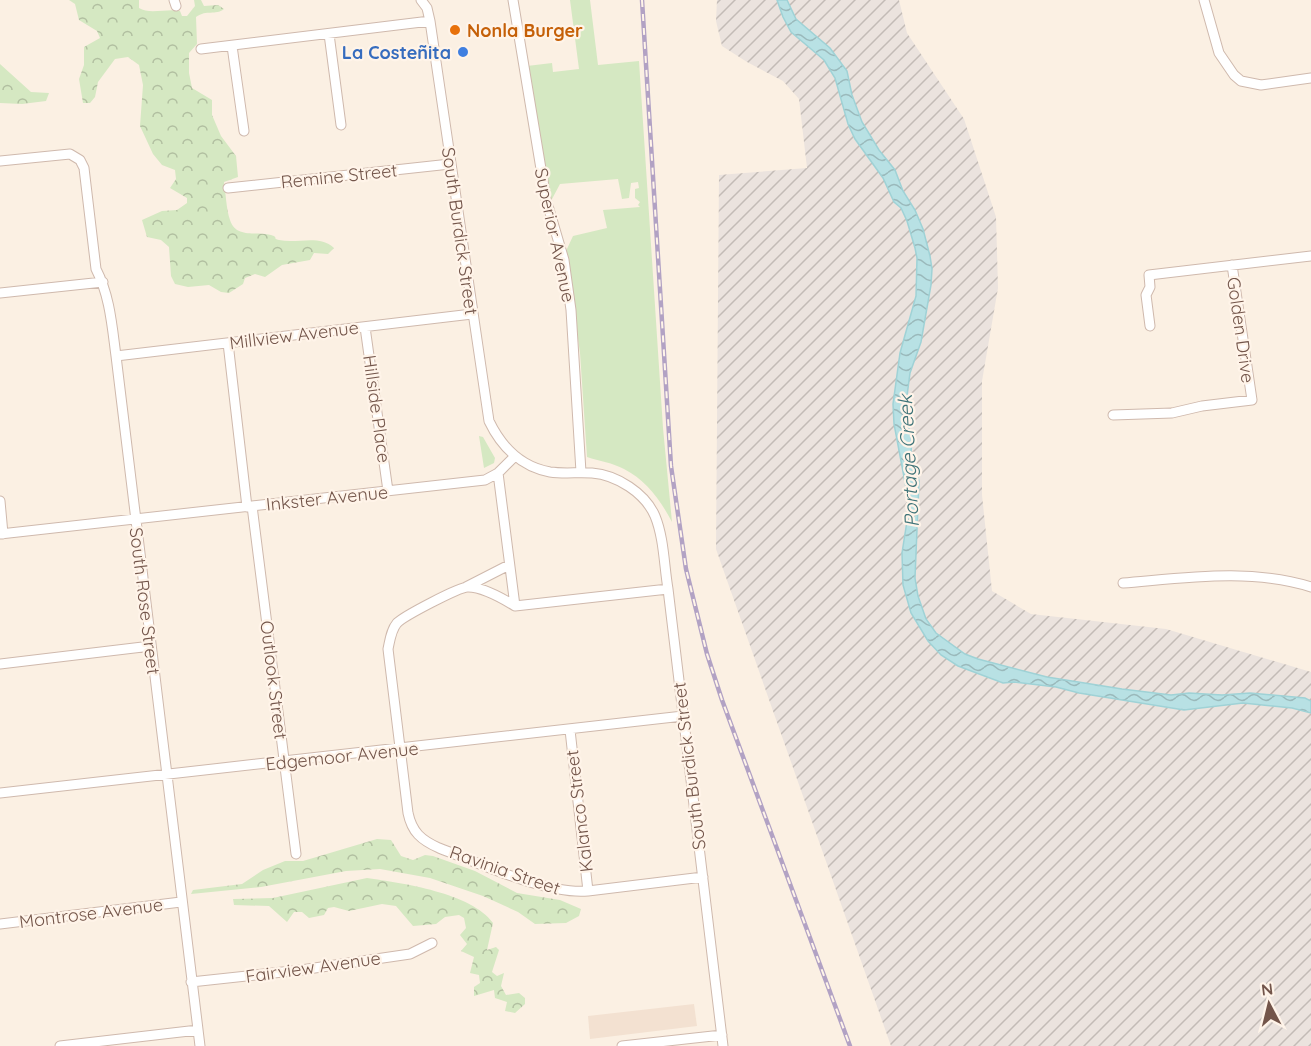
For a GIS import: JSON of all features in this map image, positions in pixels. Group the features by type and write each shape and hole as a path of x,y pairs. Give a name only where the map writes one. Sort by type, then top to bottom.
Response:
{"street":[{"name":"Superior Avenue","path":"513,0 546,198 564,260 571,310 581,472"},
{"path":"1204,0 1219,53 1241,81 1261,86 1311,78"},
{"name":"South Burdick Street","path":"425,1 430,21 489,421 503,446 515,456"},
{"path":"201,49 430,21"},
{"path":"329,34 341,125"},
{"path":"232,46 244,131"},
{"name":"South Rose Street","path":"0,161 70,154 80,160 84,168 96,269 103,282 109,305 116,356 200,1046"},
{"name":"Remine Street","path":"228,188 450,164"},
{"path":"1150,326 1146,295 1150,287 1149,275 1311,256"},
{"name":"Golden Drive","path":"1113,415 1172,413 1202,405 1252,400 1232,265"},
{"path":"0,293 103,282"},
{"name":"Millview Avenue","path":"116,356 472,314"},
{"name":"Hillside Place","path":"365,327 388,491"},
{"name":"Outlook Street","path":"228,343 296,854"},
{"path":"515,456 542,470 581,472"},
{"name":"Inkster Avenue","path":"2,534 484,480 498,473 515,456"},
{"name":"South Burdick Street","path":"581,472 614,479 637,494 652,510 657,524 668,589 723,1046"},
{"path":"498,473 515,606"},
{"path":"0,501 2,534"},
{"path":"401,750 388,649 392,630 408,614 509,565"},
{"path":"1123,583 1188,577 1265,578 1295,582 1311,587"},
{"path":"466,587 482,590 515,606 668,589"},
{"path":"0,664 151,646"},
{"name":"Edgemoor Avenue","path":"0,793 401,750 683,716"},
{"name":"Kalanco Street","path":"570,730 588,891"},
{"name":"Ravinia Street","path":"401,750 408,813 413,829 418,836 439,848 540,885 569,892 703,877"},
{"name":"Montrose Avenue","path":"0,924 182,902"},
{"name":"Fairview Avenue","path":"191,982 301,970 410,954 432,944"},
{"path":"60,1046 198,1030"},
{"path":"622,1046 722,1035"}],"shaded area":[{"path":"717,0 899,0 907,33 964,119 996,217 998,288 982,381 982,495 992,591 1031,614 1166,629 1311,672 1311,1046 891,1046 716,549 719,175 807,168 799,99 783,81 722,46 716,21"},
{"path":"694,1004 697,1026 590,1039 588,1016"}],"green space":[{"path":"69,0 139,0 139,8 143,10 180,11 182,16 187,16 195,6 194,0 201,0 204,6 218,5 224,9 196,17 197,44 189,53 189,73 192,88 212,100 212,115 221,136 236,156 238,177 224,182 230,220 237,230 242,232 271,235 276,239 286,241 322,241 334,248 328,254 314,253 310,260 282,265 265,277 255,274 245,278 243,284 229,293 221,292 209,285 188,287 175,284 171,276 169,247 161,240 147,237 142,220 162,211 177,210 187,203 187,198 170,188 176,179 175,170 162,165 153,154 140,126 143,85 139,65 128,57 115,59 98,82 95,97 90,103 83,103 79,79 84,65 84,47 100,38 97,31 79,20 75,4"},
{"path":"570,0 590,0 598,65 639,61 663,428 672,522 658,499 639,479 620,467 587,457 580,353 566,251 573,236 607,228 603,210 640,207 638,205 640,202 635,198 635,189 639,188 638,182 631,183 629,198 622,199 618,179 560,184 552,199 548,200 527,66 552,63 553,72 579,69"},
{"path":"0,64 31,92 49,93 46,101 22,104 0,103"},
{"path":"479,436 483,437 495,458 494,463 484,468"},
{"path":"377,839 391,840 401,856 413,860 425,855 433,856 475,871 517,893 560,900 581,909 579,916 566,923 535,924 518,912 483,896 430,878 380,869 346,871 261,887 191,894 193,890 242,884 263,870 285,861 303,861"},
{"path":"367,878 435,891 469,904 483,913 493,923 487,950 496,947 499,950 492,972 497,976 504,973 501,986 506,995 519,993 525,998 525,1004 515,1013 505,1011 507,1002 495,998 494,990 474,996 474,987 480,983 479,975 470,973 474,957 461,951 467,944 460,935 466,928 464,918 459,915 445,917 436,924 413,926 396,906 382,904 349,911 334,907 328,908 324,915 309,918 302,912 294,912 287,922 269,906 234,905 233,899 273,898"}],"water":[{"name":"Portage Creek","path":"777,0 787,0 796,19 830,48 847,71 852,95 862,122 879,150 895,170 923,229 930,256 931,285 921,342 910,373 907,396 912,440 911,452 919,481 915,578 926,619 936,633 965,654 1047,677 1171,695 1250,693 1305,698 1311,701 1311,713 1292,708 1243,703 1184,710 1079,693 1056,687 1014,682 1003,683 958,666 941,655 928,641 911,613 903,585 902,553 908,498 894,424 893,404 900,353 916,296 915,248 901,208 894,202 883,178 855,139 848,124 835,78 824,60 791,32"}],"railway":[{"path":"642,0 671,466 686,569 707,654 722,700 850,1046"}],"place":[{"name":"Nonla Burger","path":"455,30"},
{"name":"La Costeñita","path":"463,52"}]}
